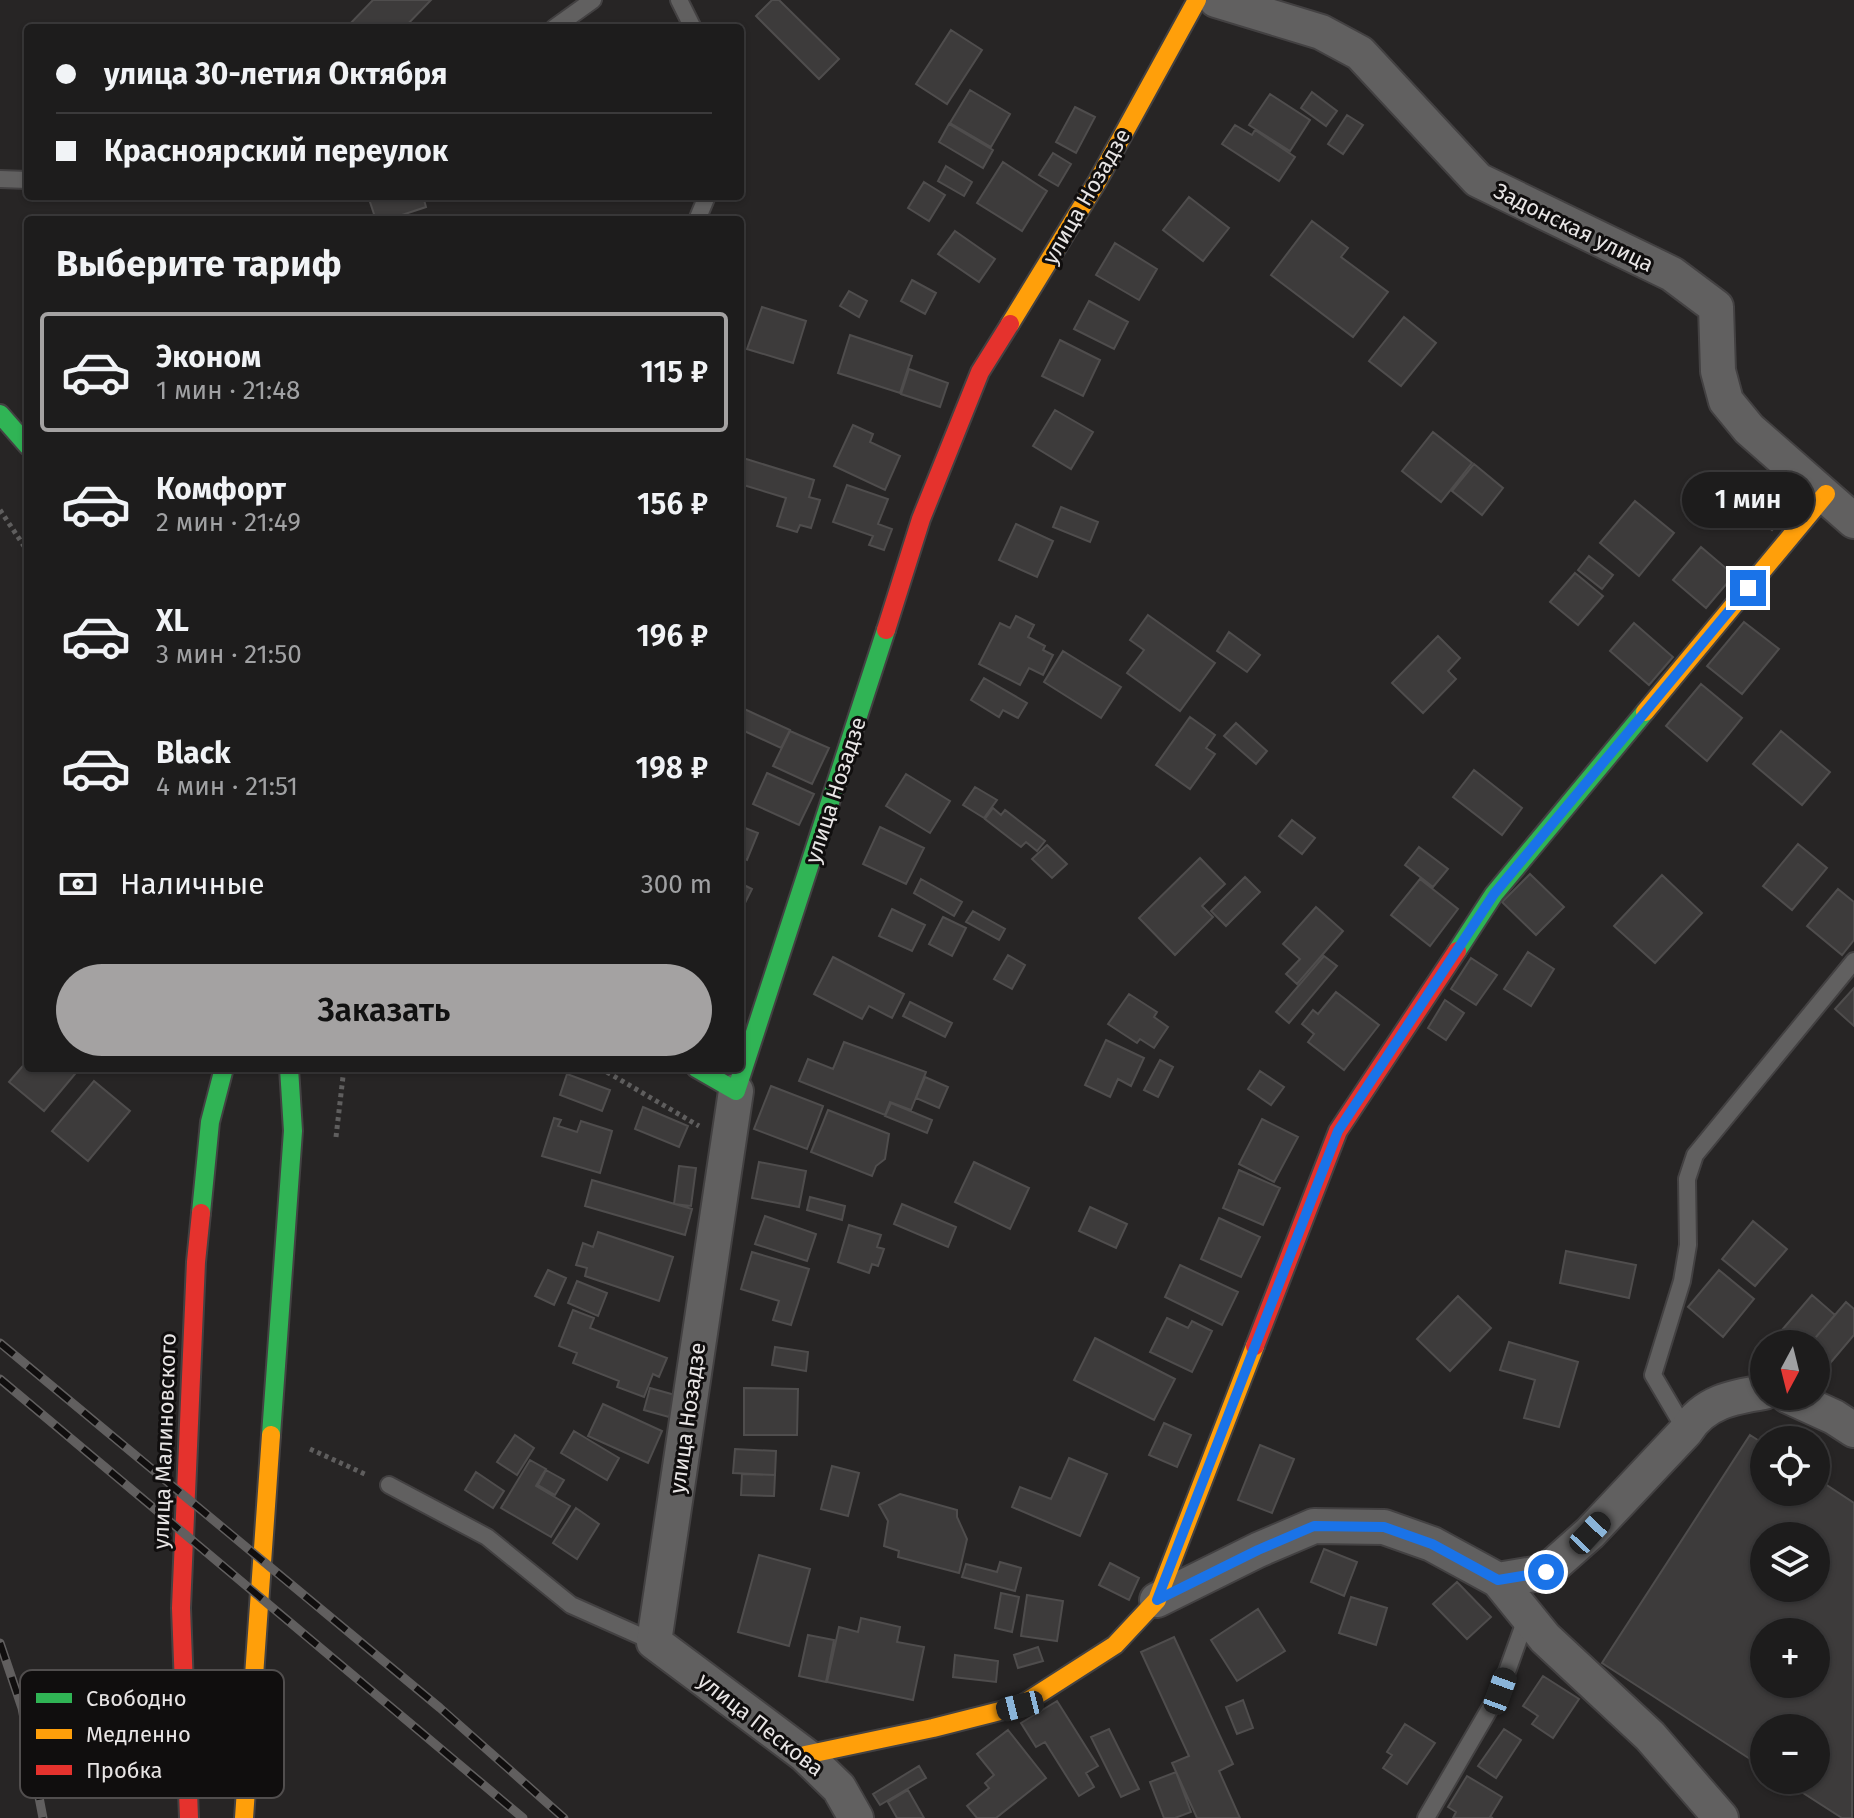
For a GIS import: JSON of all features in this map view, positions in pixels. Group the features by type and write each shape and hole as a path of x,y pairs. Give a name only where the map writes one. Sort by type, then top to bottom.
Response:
{"main road":[{"name":"улица Нозадзе","path":"744,1067 921,519 980,372 1097,182 1197,0"},
{"path":"0,414 24,441"},
{"path":"805,1755 1020,1706 1115,1645 1157,1600 1338,1131 1494,894 1826,494"},
{"name":"улица Малиновского","path":"183,1670 181,1608 196,1262 210,1122 223,1072"},
{"path":"255,1670 293,1131 289,1072"},
{"path":"703,1072 736,1091"},
{"name":"улица Нозадзе","path":"736,1091 742,1072"},
{"path":"293,1131 308,1081"},
{"name":"улица Малиновского","path":"188,1798 189,1818"},
{"path":"244,1818 245,1798"}],"street":[{"name":"Задонская улица","path":"1216,0 1321,32 1360,53 1478,180 1672,274 1716,307 1718,371 1726,401 1749,429 1854,521"},
{"name":"улица Нозадзе","path":"654,1642 736,1091"},
{"path":"1498,1580 1546,1572 1590,1533 1686,1431 1694,1418 1724,1399 1750,1394"},
{"path":"1819,1410 1854,1430"},
{"path":"1157,1600 1314,1526 1384,1527 1432,1544 1498,1580 1545,1638 1650,1736 1721,1818"},
{"name":"улица Пескова","path":"654,1642 805,1755 839,1788 856,1818"}],"lane":[{"path":"560,24 593,0"},
{"path":"679,0 691,24"},
{"path":"0,179 24,180"},
{"path":"1686,1431 1653,1375 1682,1281 1686,1257 1687,1179 1695,1155 1854,961"},
{"path":"389,1485 487,1537 571,1605 654,1642"},
{"path":"1426,1818 1500,1691 1527,1616"}],"path":[{"path":"0,510 24,546"},
{"path":"607,1072 695,1125 730,1129"},
{"path":"299,1444 389,1485"}],"building":[{"path":"373,0 431,0 408,24 350,24"},
{"path":"772,0 779,0 839,59 819,79 756,16"},
{"path":"951,30 982,50 947,104 916,84"},
{"path":"970,90 1010,114 991,147 950,123"},
{"path":"1312,92 1337,111 1326,126 1301,108"},
{"path":"1270,94 1310,120 1290,151 1249,125"},
{"path":"1075,107 1095,117 1076,153 1056,142"},
{"path":"1347,115 1363,125 1343,154 1328,144"},
{"path":"949,124 993,150 983,168 939,142"},
{"path":"1235,125 1252,135 1255,130 1295,157 1279,181 1222,144"},
{"path":"1053,153 1071,164 1058,186 1039,175"},
{"path":"1003,162 1047,191 1022,231 977,203"},
{"path":"946,166 972,182 964,196 938,181"},
{"path":"924,182 945,195 929,221 908,208"},
{"path":"1189,197 1229,228 1203,261 1163,230"},
{"path":"369,200 424,200 426,207 399,216 375,216"},
{"path":"1312,221 1348,248 1341,257 1388,292 1353,337 1271,275"},
{"path":"955,231 995,259 979,282 938,254"},
{"path":"1115,243 1157,269 1139,300 1096,275"},
{"path":"912,280 936,293 925,314 901,301"},
{"path":"849,291 867,301 859,317 840,306"},
{"path":"1089,301 1128,322 1114,349 1074,329"},
{"path":"762,307 806,321 793,363 747,349"},
{"path":"1404,317 1436,343 1401,386 1369,361"},
{"path":"850,335 912,356 900,393 838,373"},
{"path":"1060,340 1100,360 1083,396 1042,376"},
{"path":"909,369 948,383 940,407 901,394"},
{"path":"1055,410 1093,432 1071,469 1033,446"},
{"path":"853,425 873,434 870,442 900,456 885,490 834,466"},
{"path":"1433,432 1472,463 1441,502 1402,471"},
{"path":"744,458 814,480 809,497 820,500 811,528 800,525 797,532 777,526 786,498 744,485"},
{"path":"1474,464 1503,488 1482,515 1452,491"},
{"path":"1764,480 1793,505 1772,530 1743,506"},
{"path":"847,485 888,499 878,524 892,529 884,550 869,545 873,536 833,522"},
{"path":"1635,501 1674,533 1639,576 1600,543"},
{"path":"1061,507 1098,522 1090,542 1053,527"},
{"path":"1016,524 1053,541 1037,577 999,560"},
{"path":"1701,547 1734,575 1706,608 1673,580"},
{"path":"1589,556 1613,575 1602,589 1578,570"},
{"path":"1575,573 1603,596 1578,625 1550,602"},
{"path":"1148,615 1215,663 1180,711 1127,673 1144,650 1130,640"},
{"path":"1016,616 1034,625 1028,637 1045,646 1043,650 1053,655 1043,675 1029,668 1020,685 979,664 1000,623 1010,628"},
{"path":"1744,622 1779,649 1742,694 1707,666"},
{"path":"1634,623 1673,657 1649,685 1610,651"},
{"path":"1229,632 1260,655 1247,672 1217,651"},
{"path":"1438,636 1460,658 1448,671 1456,679 1423,713 1392,683"},
{"path":"1063,651 1121,687 1101,718 1044,682"},
{"path":"984,678 1027,703 1018,718 1003,710 999,717 971,700"},
{"path":"1701,684 1742,718 1707,761 1666,726"},
{"path":"744,709 790,730 781,748 744,731"},
{"path":"1190,717 1215,735 1206,748 1215,754 1190,789 1156,765"},
{"path":"1236,723 1267,751 1256,764 1224,736"},
{"path":"790,731 829,748 812,784 773,766"},
{"path":"1781,731 1830,772 1802,805 1753,764"},
{"path":"1474,770 1522,808 1502,835 1453,797"},
{"path":"767,773 814,794 799,825 753,804"},
{"path":"906,774 950,801 930,833 886,806"},
{"path":"975,787 997,800 984,818 963,805"},
{"path":"993,808 1001,815 1005,810 1045,841 1037,851 1026,842 1021,847 985,819"},
{"path":"1292,820 1315,838 1302,854 1279,836"},
{"path":"880,827 924,848 906,884 863,864"},
{"path":"744,828 758,833 747,860 744,859"},
{"path":"1798,844 1827,868 1792,910 1763,886"},
{"path":"1047,845 1067,864 1052,878 1032,859"},
{"path":"1419,847 1448,869 1433,887 1405,865"},
{"path":"1200,858 1225,884 1202,906 1213,917 1175,955 1139,918"},
{"path":"1530,874 1564,907 1536,935 1502,902"},
{"path":"1662,875 1702,913 1655,963 1614,926"},
{"path":"1245,877 1260,892 1226,926 1211,911"},
{"path":"921,879 962,902 954,916 914,893"},
{"path":"1420,879 1458,909 1430,946 1391,915"},
{"path":"744,885 752,889 744,905"},
{"path":"1838,889 1854,902 1854,940 1842,955 1807,926"},
{"path":"1316,907 1343,931 1297,984 1286,974 1300,959 1283,944"},
{"path":"892,909 925,925 912,951 879,936"},
{"path":"973,911 1005,929 999,940 966,922"},
{"path":"943,917 966,928 952,956 929,944"},
{"path":"1528,952 1554,969 1531,1006 1504,989"},
{"path":"1008,955 1025,965 1012,989 994,979"},
{"path":"1324,956 1337,966 1289,1023 1276,1012"},
{"path":"833,957 904,994 892,1018 869,1006 862,1019 814,994"},
{"path":"1471,958 1497,975 1476,1005 1451,989"},
{"path":"1854,988 1854,1026 1835,1009"},
{"path":"1336,992 1379,1025 1344,1070 1308,1042 1314,1034 1302,1024 1313,1010 1318,1014"},
{"path":"1129,994 1157,1012 1154,1017 1168,1027 1154,1048 1140,1039 1137,1043 1108,1024"},
{"path":"1445,1000 1464,1013 1446,1040 1428,1028"},
{"path":"910,1002 952,1023 945,1037 903,1016"},
{"path":"1106,1040 1144,1058 1131,1086 1118,1079 1110,1097 1085,1085"},
{"path":"844,1042 926,1072 911,1110 890,1102 885,1115 799,1081 808,1059 833,1069"},
{"path":"1160,1060 1173,1067 1158,1097 1144,1090"},
{"path":"24,1065 24,1072 77,1072 44,1111 9,1082"},
{"path":"1260,1071 1284,1087 1271,1105 1248,1089"},
{"path":"567,1074 610,1090 602,1111 560,1095"},
{"path":"925,1077 948,1087 939,1108 916,1098"},
{"path":"94,1081 130,1111 88,1161 52,1131"},
{"path":"771,1086 823,1106 807,1149 754,1129"},
{"path":"891,1103 932,1120 927,1133 885,1116"},
{"path":"643,1107 688,1126 679,1147 635,1129"},
{"path":"828,1110 889,1134 885,1159 876,1166 872,1176 811,1152"},
{"path":"554,1118 561,1120 558,1126 577,1132 581,1121 612,1131 600,1173 542,1156"},
{"path":"1262,1119 1298,1137 1274,1182 1239,1164"},
{"path":"759,1162 806,1171 799,1207 752,1198"},
{"path":"974,1162 1029,1188 1010,1229 955,1202"},
{"path":"679,1166 696,1168 691,1206 674,1204"},
{"path":"1239,1170 1280,1188 1263,1225 1223,1208"},
{"path":"592,1180 692,1209 685,1235 585,1206"},
{"path":"810,1197 845,1206 842,1220 807,1210"},
{"path":"902,1204 956,1227 948,1247 894,1224"},
{"path":"1090,1207 1127,1224 1116,1248 1079,1231"},
{"path":"765,1216 816,1234 807,1261 755,1244"},
{"path":"1219,1218 1260,1237 1241,1277 1201,1259"},
{"path":"1753,1221 1787,1249 1755,1286 1722,1259"},
{"path":"849,1225 881,1235 877,1247 884,1249 878,1266 872,1264 869,1273 838,1262"},
{"path":"598,1232 673,1257 659,1301 585,1276 587,1268 576,1265 583,1243 593,1247"},
{"path":"1566,1251 1636,1265 1629,1298 1560,1283"},
{"path":"752,1252 809,1269 791,1325 773,1320 779,1301 741,1289"},
{"path":"1180,1265 1238,1292 1222,1325 1165,1297"},
{"path":"548,1270 566,1278 554,1305 535,1296"},
{"path":"1719,1270 1754,1299 1723,1337 1688,1307"},
{"path":"577,1281 607,1293 598,1316 568,1303"},
{"path":"1812,1295 1835,1315 1822,1330 1782,1330"},
{"path":"1458,1296 1491,1328 1450,1371 1417,1339"},
{"path":"1846,1302 1854,1309 1854,1335 1830,1363 1830,1330 1822,1330"},
{"path":"573,1310 594,1318 590,1328 667,1358 659,1377 653,1374 644,1397 617,1387 619,1381 573,1363 577,1353 559,1346"},
{"path":"1167,1318 1188,1328 1192,1321 1212,1331 1192,1372 1150,1352"},
{"path":"1095,1338 1175,1379 1154,1420 1074,1380"},
{"path":"1509,1342 1578,1362 1559,1427 1524,1418 1535,1380 1500,1370"},
{"path":"775,1347 808,1352 806,1371 772,1365"},
{"path":"650,1388 675,1395 669,1417 644,1410"},
{"path":"744,1388 798,1389 797,1435 744,1435"},
{"path":"603,1404 662,1431 648,1463 588,1436"},
{"path":"1164,1423 1191,1435 1177,1467 1149,1455"},
{"path":"574,1431 619,1458 607,1480 561,1453"},
{"path":"515,1435 534,1448 517,1475 497,1462"},
{"path":"1750,1435 1750,1506 1830,1506 1830,1487 1854,1503 1852,1818 1842,1818 1805,1794 1830,1794 1830,1714 1750,1714 1750,1759 1602,1663"},
{"path":"1260,1445 1294,1459 1272,1513 1238,1500"},
{"path":"735,1449 776,1451 775,1475 733,1473"},
{"path":"1069,1458 1107,1474 1080,1536 1012,1507 1020,1487 1051,1499"},
{"path":"530,1460 546,1469 536,1486 570,1506 551,1537 501,1508"},
{"path":"832,1466 859,1473 848,1516 821,1509"},
{"path":"546,1470 564,1480 555,1495 538,1485"},
{"path":"476,1472 504,1491 493,1508 465,1490"},
{"path":"742,1474 775,1475 774,1496 741,1495"},
{"path":"900,1494 957,1510 967,1539 959,1573 898,1557 899,1551 884,1546 888,1521 879,1505"},
{"path":"576,1508 599,1524 577,1559 553,1543"},
{"path":"1324,1549 1357,1562 1344,1596 1311,1582"},
{"path":"759,1555 810,1569 789,1646 738,1632"},
{"path":"1000,1562 1021,1568 1015,1591 962,1577 966,1564 997,1572"},
{"path":"1110,1563 1139,1578 1129,1600 1099,1585"},
{"path":"1457,1582 1491,1617 1467,1639 1433,1604"},
{"path":"1001,1593 1019,1597 1012,1632 995,1628"},
{"path":"1027,1595 1063,1601 1057,1641 1021,1636"},
{"path":"1351,1597 1387,1608 1376,1645 1339,1633"},
{"path":"1258,1609 1285,1651 1237,1681 1211,1640"},
{"path":"861,1618 900,1627 897,1642 924,1647 913,1700 827,1682 839,1627 858,1632"},
{"path":"808,1635 834,1640 826,1682 799,1676"},
{"path":"1174,1637 1233,1764 1219,1771 1240,1818 1197,1818 1172,1763 1189,1756 1141,1652"},
{"path":"1038,1647 1043,1661 1018,1668 1014,1655"},
{"path":"955,1655 998,1661 996,1682 953,1677"},
{"path":"1543,1676 1579,1699 1553,1738 1532,1724 1538,1716 1523,1706"},
{"path":"1243,1700 1253,1728 1237,1734 1226,1707"},
{"path":"1057,1701 1098,1766 1086,1773 1094,1787 1079,1796 1045,1742 1036,1747 1021,1723"},
{"path":"1405,1724 1435,1743 1407,1784 1383,1768 1392,1755 1387,1752"},
{"path":"1109,1729 1139,1789 1121,1797 1091,1737"},
{"path":"1504,1729 1521,1740 1496,1778 1478,1766"},
{"path":"1008,1730 1046,1778 996,1818 977,1818 967,1806 989,1788 985,1783 994,1775 977,1754"},
{"path":"919,1766 926,1778 880,1805 873,1794"},
{"path":"1176,1772 1191,1812 1164,1818 1150,1782"},
{"path":"1467,1776 1502,1797 1490,1817 1493,1818 1453,1818 1456,1812 1448,1807"},
{"path":"908,1790 924,1818 897,1818 888,1802"}],"railway":[{"path":"0,1343 440,1708 564,1818"},
{"path":"0,1379 523,1818"},
{"path":"0,1643 20,1702"},
{"path":"39,1798 43,1818"}],"traffic: fast":[{"path":"0,414 24,441"},
{"path":"744,1066 886,630"},
{"path":"1457,951 1494,894 1645,712"},
{"path":"201,1213 210,1122 223,1072"},
{"path":"271,1435 293,1131 289,1072"},
{"path":"703,1072 736,1091 742,1072"}],"traffic: slow":[{"path":"1010,324 1097,182 1197,0"},
{"path":"1645,712 1826,494"},
{"path":"805,1755 1020,1706 1115,1645 1157,1600 1255,1346"},
{"path":"254,1670 271,1435"},
{"path":"244,1818 245,1798"}],"traffic: jam":[{"path":"886,630 921,519 980,372 1010,324"},
{"path":"1255,1346 1338,1131 1457,951"},
{"path":"183,1670 181,1608 196,1262 201,1213"},
{"path":"188,1798 189,1818"}],"route":[{"path":"1546,1572 1498,1580 1432,1544 1384,1527 1314,1526 1157,1600 1338,1131 1494,894 1748,588"}]}
